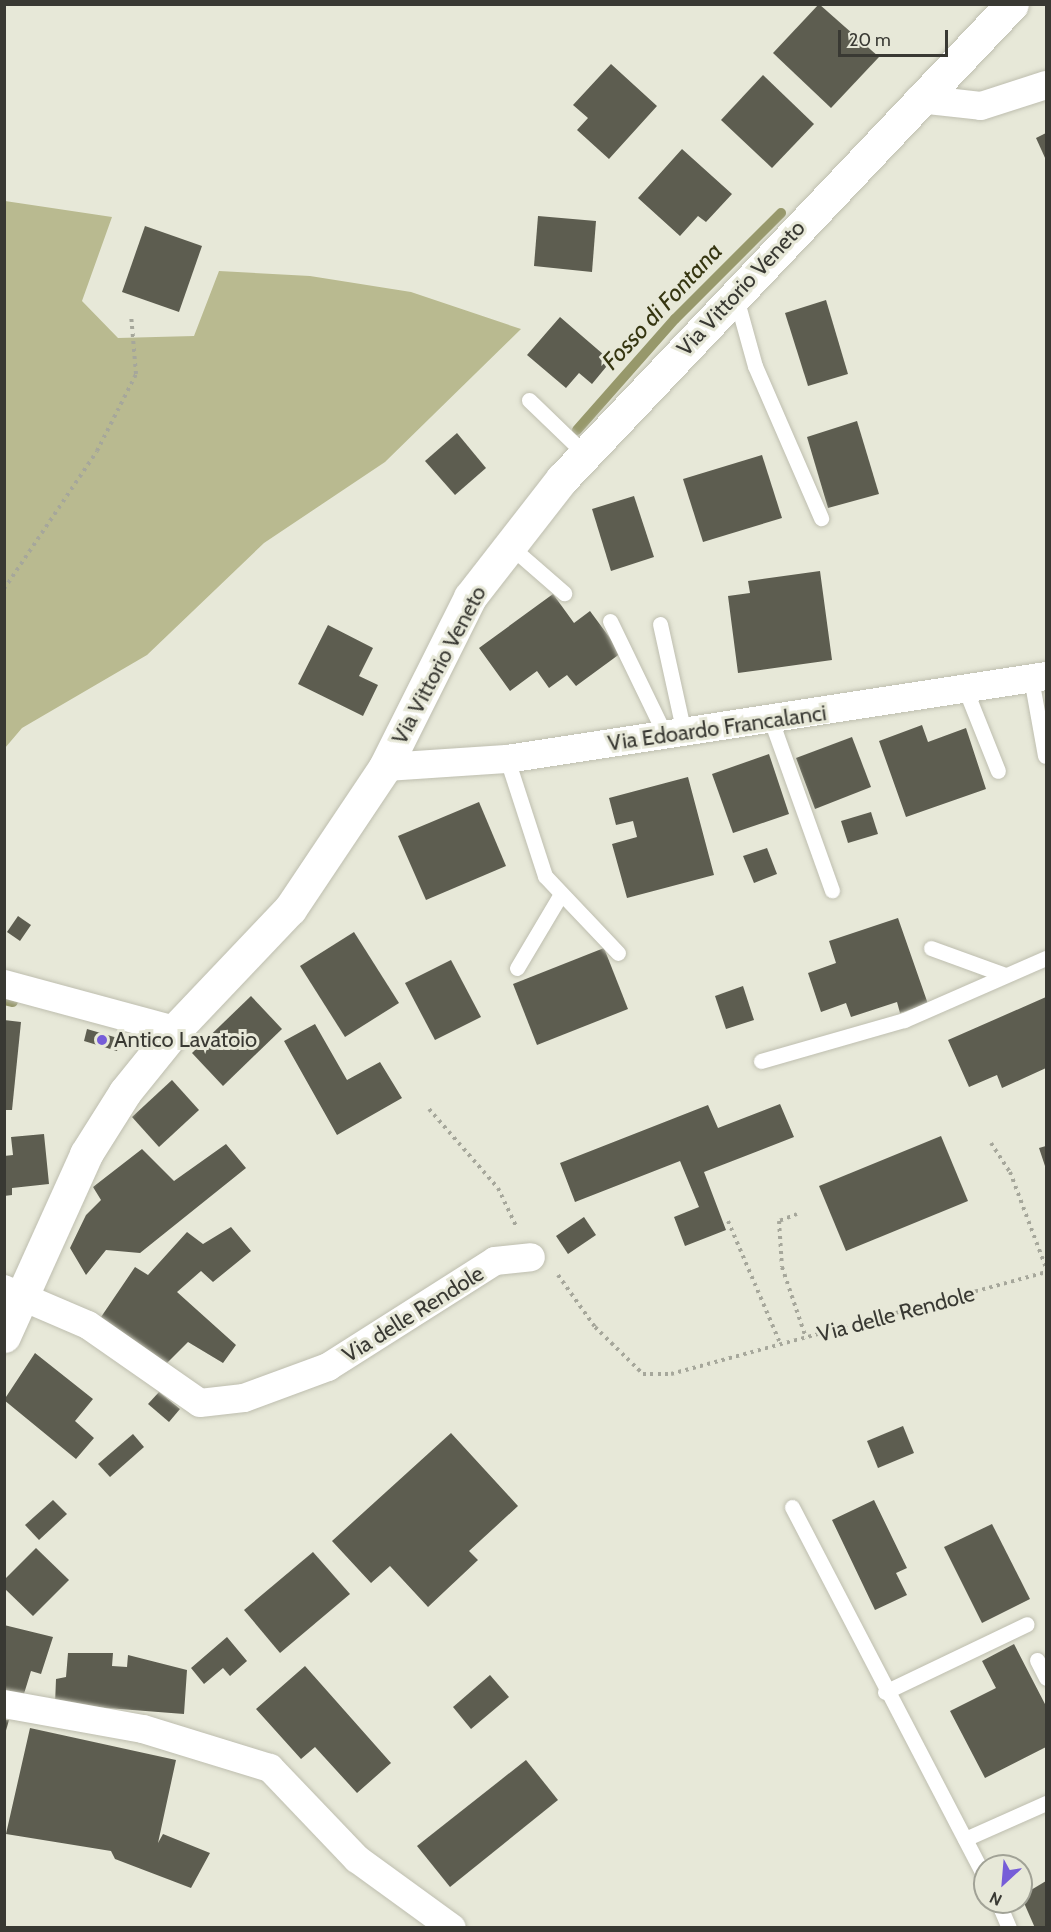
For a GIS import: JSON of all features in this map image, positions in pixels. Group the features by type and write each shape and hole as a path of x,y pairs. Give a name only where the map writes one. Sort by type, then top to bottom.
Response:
{"street":[{"name":"Via Vittorio Veneto","path":"4,1336 13,1291 86,1154 124,1092 175,1030 291,909 385,766 470,597 584,452 1012,4"},
{"path":"919,99 981,106 1047,85"},
{"name":"Via Edoardo Francalanci","path":"385,766 507,759 966,691 1039,677"},
{"path":"4,984 175,1030"},
{"name":"Via delle Rendole","path":"13,1291 88,1325 200,1403 244,1398 328,1367 495,1261 531,1257"},
{"path":"4,1704 142,1729 270,1768 357,1859 452,1928"}],"lane":[{"path":"735,294 756,366 821,518"},
{"path":"529,400 584,452"},
{"path":"510,546 564,593"},
{"path":"610,621 675,734"},
{"path":"660,624 675,734"},
{"path":"1039,677 1045,756"},
{"path":"966,691 998,771"},
{"path":"771,720 832,890"},
{"path":"507,759 545,876 618,952"},
{"path":"517,968 561,894"},
{"path":"931,948 1005,975"},
{"path":"761,1061 904,1020 1047,958"},
{"path":"792,1507 885,1692 973,1854"},
{"path":"885,1692 1027,1624"},
{"path":"1037,1660 1047,1678"},
{"path":"965,1839 1047,1803"},
{"path":"1003,1914 1009,1928"}],"path":[{"path":"4,589 97,452 136,374 131,315"},
{"path":"429,1109 498,1188 531,1257"},
{"path":"991,1143 1010,1172 1047,1270"},
{"path":"797,1214 779,1221 782,1267 806,1338"},
{"path":"728,1221 781,1345"},
{"name":"Via delle Rendole","path":"531,1257 556,1271 595,1327 643,1374 671,1374 1047,1270"}],"green space":[{"path":"5,201 112,217 82,301 118,338 194,336 219,271 310,276 411,292 521,329 385,462 264,543 147,655 22,728 5,748"}],"building":[{"path":"819,4 879,57 831,108 773,53"},
{"path":"611,64 657,106 609,159 577,130 588,118 573,105"},
{"path":"763,75 814,124 772,168 721,120"},
{"path":"1046,133 1046,160 1036,138"},
{"path":"682,149 732,194 706,222 698,216 680,236 638,198"},
{"path":"538,216 596,221 592,272 534,266"},
{"path":"145,226 202,246 179,312 122,292"},
{"path":"826,300 848,374 808,386 785,313"},
{"path":"560,317 611,361 592,384 579,373 566,388 527,355"},
{"path":"857,421 879,494 828,508 807,437"},
{"path":"457,433 486,468 455,495 425,461"},
{"path":"762,455 782,518 703,542 683,479"},
{"path":"634,496 654,557 611,571 592,509"},
{"path":"820,571 832,660 738,673 728,596 750,593 748,581"},
{"path":"553,594 574,623 590,611 621,653 576,686 567,675 549,688 537,671 510,691 479,648"},
{"path":"328,625 373,648 359,676 378,685 363,716 298,684"},
{"path":"922,725 928,742 966,728 986,789 906,817 879,741"},
{"path":"852,737 871,787 815,809 796,758"},
{"path":"769,754 789,814 733,833 712,774"},
{"path":"688,777 714,875 627,898 612,844 637,837 633,821 616,825 609,798"},
{"path":"479,802 506,866 426,900 398,836"},
{"path":"871,812 878,834 848,843 841,821"},
{"path":"767,848 777,874 754,883 743,856"},
{"path":"18,916 31,925 20,941 7,932"},
{"path":"898,918 928,1004 900,1013 897,1002 851,1017 846,1003 821,1012 808,973 836,963 829,941"},
{"path":"354,932 399,1003 345,1037 300,966"},
{"path":"604,948 628,1009 537,1045 513,984"},
{"path":"451,960 481,1017 435,1040 405,983"},
{"path":"743,986 754,1020 726,1029 715,996"},
{"path":"251,996 282,1029 223,1086 192,1053"},
{"path":"1046,997 1046,1068 1002,1088 997,1075 969,1087 948,1040"},
{"path":"4,1020 21,1022 12,1110 4,1110"},
{"path":"315,1024 347,1080 380,1062 402,1098 337,1135 284,1041"},
{"name":"Antico Lavatoio","path":"87,1029 121,1039 117,1051 84,1041"},
{"path":"172,1080 199,1110 159,1147 132,1117"},
{"path":"780,1104 794,1137 704,1172 726,1230 685,1246 674,1217 699,1207 680,1161 575,1202 560,1163 708,1105 718,1128"},
{"path":"44,1134 49,1184 12,1188 12,1195 4,1196 4,1156 13,1155 11,1137"},
{"path":"941,1136 968,1201 846,1251 819,1186"},
{"path":"226,1144 246,1168 140,1253 106,1250 86,1275 70,1248 86,1215 101,1200 93,1187 142,1149 174,1181"},
{"path":"1046,1146 1046,1169 1039,1148"},
{"path":"584,1217 596,1235 568,1254 556,1236"},
{"path":"231,1227 251,1251 213,1282 201,1271 177,1292 236,1345 223,1363 188,1342 160,1370 99,1320 135,1267 148,1275 187,1232 203,1244"},
{"path":"35,1353 93,1399 75,1421 94,1438 76,1459 4,1400"},
{"path":"159,1392 180,1409 169,1422 148,1404"},
{"path":"903,1426 914,1453 878,1468 867,1441"},
{"path":"451,1433 518,1506 469,1551 478,1560 428,1607 390,1566 371,1583 332,1541"},
{"path":"133,1434 144,1447 110,1477 98,1464"},
{"path":"53,1500 67,1514 39,1540 25,1525"},
{"path":"874,1500 907,1568 896,1573 907,1595 875,1610 832,1520"},
{"path":"992,1524 1030,1599 982,1623 944,1547"},
{"path":"36,1548 69,1580 33,1616 4,1588 4,1580"},
{"path":"313,1552 350,1594 280,1653 244,1610"},
{"path":"4,1625 53,1637 41,1674 31,1671 23,1697 4,1693"},
{"path":"227,1637 247,1661 230,1676 223,1668 204,1684 191,1668"},
{"path":"1014,1644 1046,1706 1046,1747 985,1778 950,1711 996,1688 982,1661"},
{"path":"68,1653 113,1653 112,1666 127,1667 128,1655 187,1670 184,1714 55,1704 56,1679 66,1677"},
{"path":"305,1666 391,1763 357,1793 315,1747 301,1759 256,1709"},
{"path":"490,1675 509,1697 471,1729 453,1707"},
{"path":"4,1720 9,1720 5,1734 4,1734"},
{"path":"30,1728 176,1760 158,1843 163,1834 210,1853 191,1888 115,1859 111,1851 6,1834"},
{"path":"526,1760 558,1800 450,1887 417,1846"},
{"path":"1046,1881 1046,1928 1035,1928 1029,1914 1033,1914 1033,1889"}],"waterway":[{"name":"Fosso di Fontana","path":"577,430 675,319 781,213"},
{"name":"Fosso di Fontana","path":"4,1000 13,1002"}],"place":[{"name":"Antico Lavatoio","path":"102,1040"}]}
